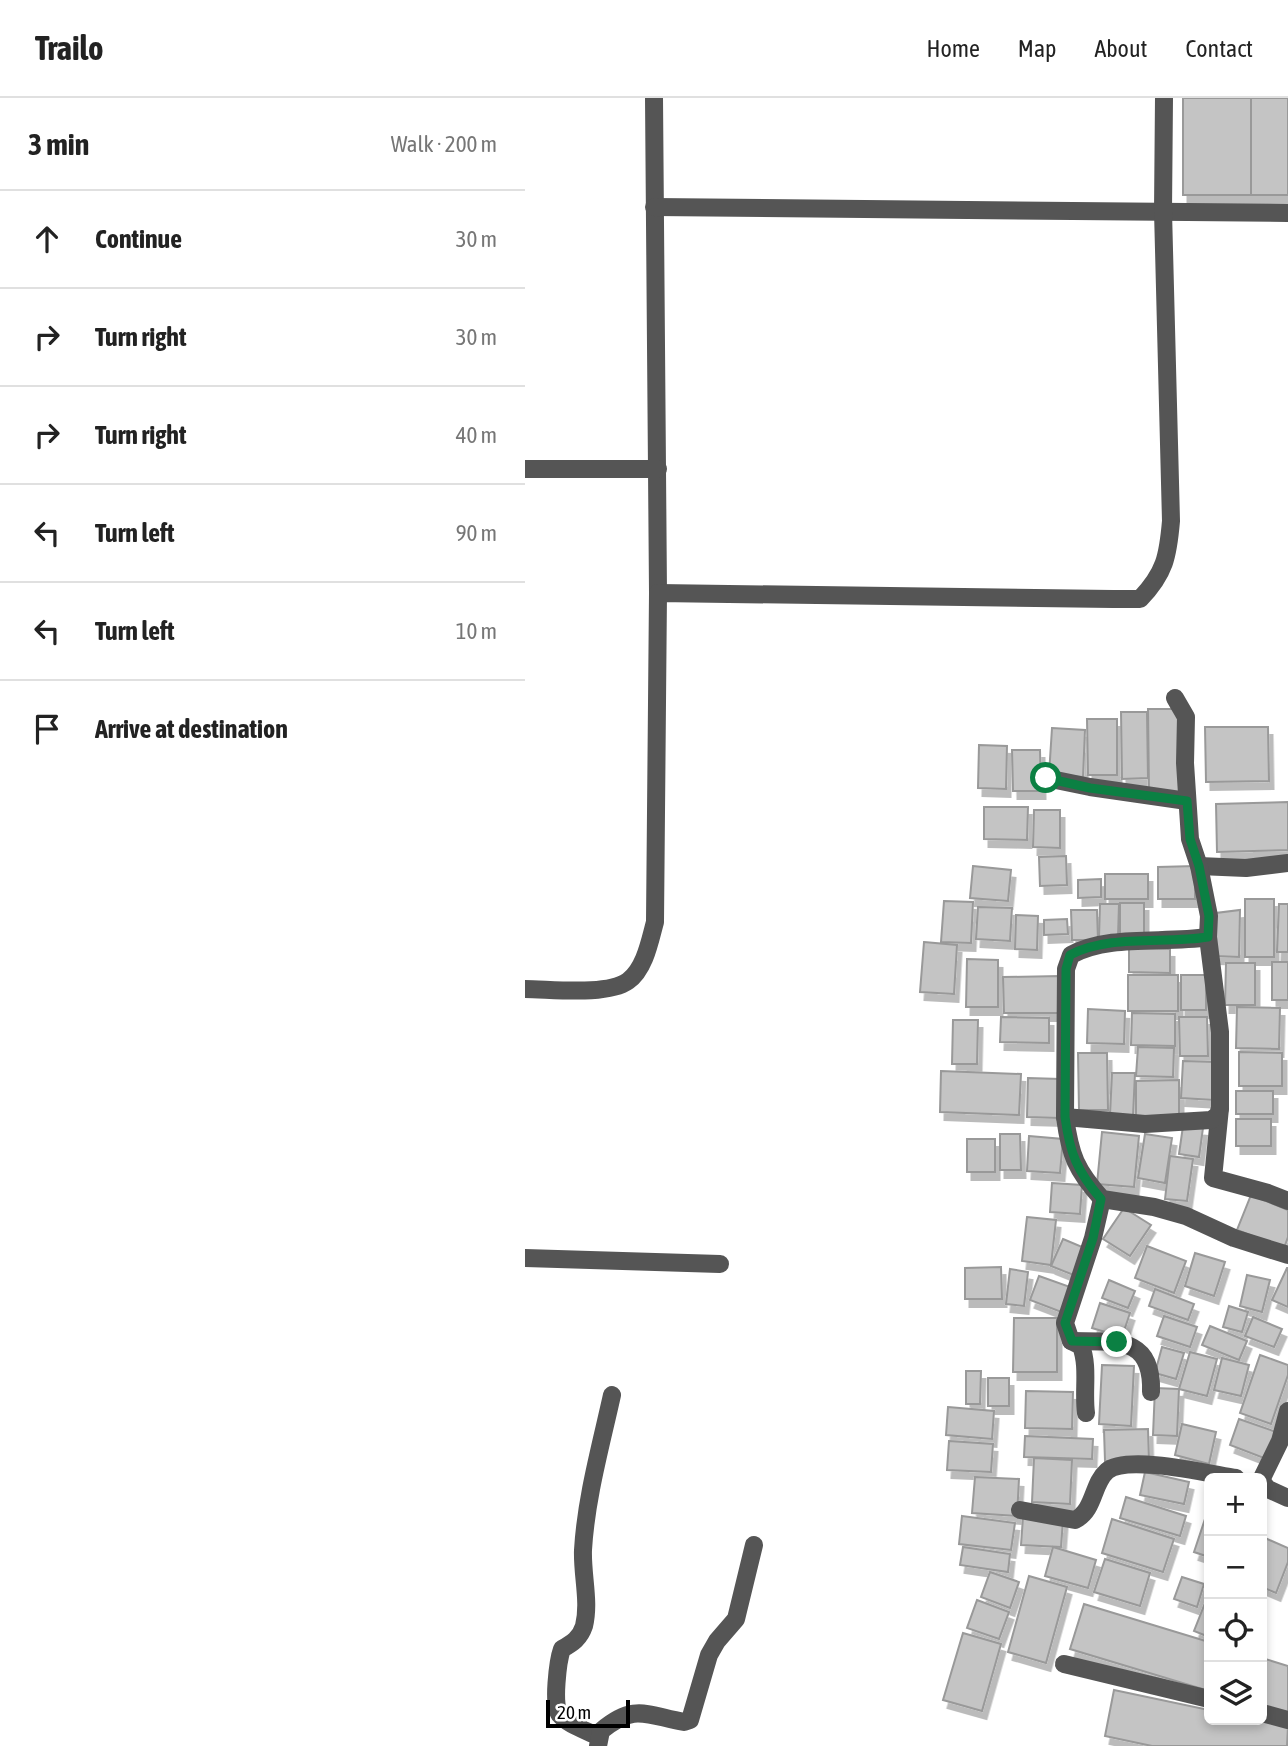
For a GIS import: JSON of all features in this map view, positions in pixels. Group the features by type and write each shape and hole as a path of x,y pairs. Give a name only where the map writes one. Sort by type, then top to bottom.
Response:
{"street":[{"path":"525,989 613,988 630,980 641,964 655,922 659,593 654,98"},
{"path":"659,593 1140,598 1156,583 1168,558 1171,521 1163,211 1164,98"},
{"path":"654,207 1288,213"},
{"path":"525,469 657,469"},
{"path":"1175,698 1186,717 1190,839 1199,866 1209,916 1208,937 1220,1032 1220,1108 1213,1178 1288,1200"},
{"path":"1046,778 1090,788 1187,801"},
{"path":"1199,866 1246,868 1288,863"},
{"path":"1208,937 1102,943 1070,955 1066,969 1065,1117 1077,1169 1101,1199 1154,1207 1187,1216 1234,1238 1288,1255"},
{"path":"1065,1117 1145,1124 1211,1120 1218,1115 1220,1108"},
{"path":"1086,1413 1085,1356 1081,1346 1072,1341 1065,1323 1093,1238 1101,1199"},
{"path":"525,1258 720,1264"},
{"path":"1072,1341 1117,1342 1137,1349 1148,1362 1152,1376 1151,1392"},
{"path":"612,1395 583,1548 586,1613 583,1629 577,1640 562,1649 558,1670 557,1710 560,1717 599,1742 601,1731 616,1718 632,1712 684,1722 690,1720 709,1655 736,1619 754,1545"},
{"path":"1265,1473 1280,1441 1288,1411"},
{"path":"1020,1510 1075,1520 1084,1516 1107,1472 1120,1465 1157,1465 1206,1473"},
{"path":"1267,1488 1288,1498"},
{"path":"1064,1664 1204,1698"},
{"path":"1267,1714 1288,1720"}],"building":[{"path":"1183,98 1251,98 1251,195 1183,195"},
{"path":"1251,98 1288,98 1288,195 1251,195"},
{"path":"1148,709 1178,709 1179,793 1149,793"},
{"path":"1121,712 1147,712 1148,778 1122,779"},
{"path":"1087,719 1117,719 1117,775 1088,775"},
{"path":"1205,727 1268,727 1269,781 1206,782"},
{"path":"1052,728 1085,730 1083,777 1049,775"},
{"path":"979,745 1007,746 1006,789 978,788"},
{"path":"1012,750 1040,750 1041,791 1013,791"},
{"path":"1288,802 1288,850 1217,852 1216,804"},
{"path":"984,807 1028,807 1027,840 984,839"},
{"path":"1034,810 1060,810 1060,848 1033,847"},
{"path":"1066,856 1067,885 1040,886 1039,857"},
{"path":"973,866 1011,870 1008,901 970,898"},
{"path":"1195,866 1195,899 1158,899 1158,867"},
{"path":"1105,874 1148,874 1148,899 1105,899"},
{"path":"1101,879 1101,897 1078,898 1078,880"},
{"path":"1245,899 1274,899 1274,957 1245,957"},
{"path":"944,901 973,902 971,943 941,942"},
{"path":"1120,903 1144,903 1144,938 1120,938"},
{"path":"1100,904 1119,904 1118,937 1099,937"},
{"path":"1279,904 1288,904 1288,952 1277,952"},
{"path":"978,907 1012,908 1010,941 976,939"},
{"path":"1071,910 1097,910 1098,940 1072,940"},
{"path":"1240,910 1239,957 1215,956 1216,913"},
{"path":"1016,915 1038,916 1037,950 1015,949"},
{"path":"1067,919 1068,934 1044,935 1044,920"},
{"path":"924,942 957,945 954,994 920,992"},
{"path":"1129,948 1170,949 1170,973 1129,972"},
{"path":"967,959 998,960 998,1007 966,1007"},
{"path":"1272,962 1288,962 1288,1000 1272,1000"},
{"path":"1226,963 1255,963 1255,1005 1225,1005"},
{"path":"1128,975 1178,975 1178,1011 1128,1011"},
{"path":"1181,975 1206,975 1206,1010 1181,1010"},
{"path":"1060,976 1060,1013 1004,1013 1003,977"},
{"path":"1237,1007 1280,1008 1279,1049 1236,1048"},
{"path":"1088,1009 1125,1011 1124,1044 1087,1043"},
{"path":"1132,1013 1175,1014 1175,1046 1131,1045"},
{"path":"1001,1017 1049,1018 1049,1043 1000,1042"},
{"path":"1179,1017 1207,1017 1208,1056 1180,1056"},
{"path":"953,1020 978,1020 977,1064 952,1064"},
{"path":"1138,1047 1174,1048 1173,1077 1136,1076"},
{"path":"1239,1052 1282,1053 1282,1086 1239,1086"},
{"path":"1078,1053 1107,1053 1108,1110 1079,1110"},
{"path":"1183,1061 1216,1062 1214,1100 1181,1098"},
{"path":"941,1071 1021,1074 1019,1115 940,1112"},
{"path":"1112,1073 1135,1073 1133,1116 1110,1115"},
{"path":"1028,1078 1060,1079 1059,1118 1027,1117"},
{"path":"1179,1080 1179,1118 1136,1119 1136,1081"},
{"path":"1236,1091 1273,1091 1273,1114 1236,1114"},
{"path":"1236,1119 1271,1119 1271,1146 1236,1146"},
{"path":"1183,1126 1203,1128 1199,1157 1179,1154"},
{"path":"1102,1132 1139,1136 1134,1187 1097,1184"},
{"path":"1000,1134 1020,1134 1021,1170 1000,1170"},
{"path":"1145,1134 1172,1138 1165,1183 1138,1178"},
{"path":"1029,1136 1063,1139 1060,1173 1027,1171"},
{"path":"967,1139 995,1139 995,1172 967,1172"},
{"path":"1170,1156 1193,1159 1187,1201 1165,1199"},
{"path":"1052,1183 1082,1185 1080,1214 1050,1212"},
{"path":"1251,1195 1288,1210 1288,1237 1284,1248 1237,1230"},
{"path":"1124,1208 1151,1225 1130,1256 1103,1239"},
{"path":"1027,1217 1056,1220 1051,1265 1022,1261"},
{"path":"1063,1239 1087,1249 1076,1276 1051,1266"},
{"path":"1147,1246 1186,1261 1174,1293 1135,1278"},
{"path":"1195,1253 1225,1262 1214,1296 1185,1286"},
{"path":"1001,1267 1002,1299 965,1299 965,1268"},
{"path":"1288,1268 1288,1307 1272,1300"},
{"path":"1010,1269 1028,1272 1024,1306 1006,1304"},
{"path":"1247,1275 1270,1280 1262,1312 1240,1306"},
{"path":"1039,1276 1073,1288 1064,1313 1030,1300"},
{"path":"1109,1280 1135,1291 1128,1308 1102,1298"},
{"path":"1155,1289 1194,1304 1188,1320 1149,1306"},
{"path":"1100,1303 1130,1313 1122,1337 1092,1328"},
{"path":"1229,1306 1248,1312 1242,1332 1223,1327"},
{"path":"1164,1316 1197,1327 1190,1347 1157,1336"},
{"path":"1253,1317 1282,1329 1274,1347 1245,1336"},
{"path":"1014,1318 1057,1318 1057,1372 1013,1372"},
{"path":"1210,1326 1247,1341 1239,1360 1202,1345"},
{"path":"1162,1347 1184,1353 1176,1379 1155,1373"},
{"path":"1190,1352 1217,1359 1207,1396 1179,1389"},
{"path":"1260,1355 1288,1365 1288,1375 1271,1424 1240,1413"},
{"path":"1222,1358 1249,1365 1241,1396 1214,1390"},
{"path":"1102,1365 1134,1366 1131,1426 1099,1424"},
{"path":"966,1371 981,1371 980,1404 966,1404"},
{"path":"988,1378 1009,1378 1009,1406 988,1406"},
{"path":"1155,1388 1179,1389 1177,1436 1153,1435"},
{"path":"1026,1391 1073,1392 1072,1429 1025,1428"},
{"path":"948,1407 994,1411 992,1439 946,1435"},
{"path":"1239,1419 1279,1433 1269,1460 1230,1445"},
{"path":"1182,1424 1216,1432 1209,1464 1175,1455"},
{"path":"1148,1429 1149,1461 1105,1461 1104,1430"},
{"path":"1025,1436 1093,1439 1092,1459 1024,1457"},
{"path":"949,1441 993,1444 991,1472 947,1470"},
{"path":"1034,1458 1072,1460 1070,1504 1032,1502"},
{"path":"1145,1472 1189,1482 1184,1504 1140,1495"},
{"path":"975,1477 1019,1479 1017,1516 972,1513"},
{"path":"1126,1497 1186,1516 1180,1536 1120,1518"},
{"path":"962,1516 1015,1523 1011,1550 959,1544"},
{"path":"1023,1517 1063,1520 1061,1547 1021,1545"},
{"path":"1112,1519 1174,1539 1163,1572 1102,1553"},
{"path":"1204,1522 1204,1555 1194,1552"},
{"path":"1267,1539 1288,1548 1288,1562 1276,1593 1267,1589"},
{"path":"963,1547 1010,1554 1008,1572 960,1565"},
{"path":"1053,1547 1096,1560 1088,1588 1045,1576"},
{"path":"1105,1559 1150,1573 1140,1606 1094,1592"},
{"path":"990,1572 1019,1582 1010,1608 981,1597"},
{"path":"1029,1576 1067,1587 1046,1663 1008,1652"},
{"path":"1182,1577 1204,1584 1197,1607 1174,1599"},
{"path":"977,1600 1009,1612 999,1639 967,1628"},
{"path":"1084,1604 1204,1640 1204,1689 1070,1649"},
{"path":"1204,1606 1204,1635 1194,1631"},
{"path":"963,1633 1001,1644 982,1711 943,1700"},
{"path":"1267,1660 1288,1666 1288,1716 1267,1710"},
{"path":"1114,1690 1204,1709 1204,1725 1267,1725 1267,1722 1288,1726 1287,1746 1152,1746 1105,1736"}],"route":[{"path":"1046,778 1090,788 1187,801 1190,839 1199,866 1209,916 1208,937 1102,943 1070,955 1066,969 1065,1117 1077,1169 1101,1199 1093,1238 1065,1323 1066,1332 1072,1341 1117,1342"}]}
